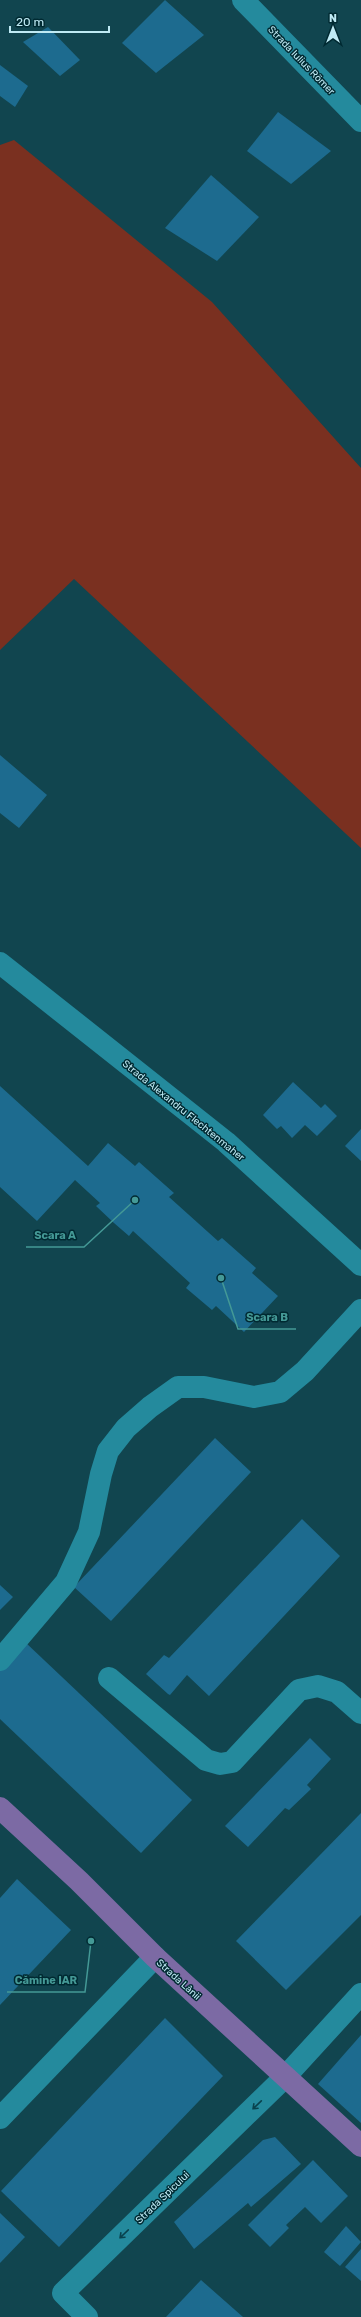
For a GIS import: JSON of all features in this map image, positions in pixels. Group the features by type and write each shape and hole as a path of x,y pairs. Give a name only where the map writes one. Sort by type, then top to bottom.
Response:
{"main road":[{"name":"Strada Lânii","path":"0,1808 79,1881 155,1957 361,2146"}],"street":[{"name":"Strada Iulius Römer","path":"243,0 361,121"},
{"name":"Strada Alexandru Flechtenmaher","path":"0,963 226,1142 361,1265"},
{"path":"0,1660 66,1582 89,1532 101,1474 108,1452 126,1428 178,1387 204,1387 254,1397 280,1392 305,1371 361,1310"},
{"path":"109,1678 206,1760 220,1764 232,1762 299,1690 318,1686 337,1692 361,1713"},
{"path":"0,2118 155,1957"},
{"path":"285,2077 361,1994"},
{"name":"Strada Spicului","path":"87,2317 62,2293 285,2077"}],"shaded area":[{"path":"14,140 212,302 361,468 361,848 74,579 0,650 0,145"}],"building":[{"path":"165,0 204,35 156,73 122,43"},
{"path":"48,27 80,60 60,76 23,42"},
{"path":"0,65 28,86 15,107 0,96"},
{"path":"278,112 331,151 291,184 247,151"},
{"path":"211,175 259,217 217,261 165,228"},
{"path":"0,755 47,795 19,828 0,813"},
{"path":"293,1082 321,1108 325,1104 337,1116 317,1136 305,1125 292,1138 281,1126 277,1129 263,1115"},
{"path":"0,1086 88,1166 108,1143 135,1166 139,1162 174,1193 169,1197 218,1241 222,1238 256,1268 252,1273 278,1296 244,1332 216,1306 212,1310 186,1288 190,1283 133,1231 129,1236 114,1223 96,1206 100,1203 75,1180 37,1221 0,1187"},
{"path":"361,1129 361,1161 345,1146"},
{"path":"215,1438 251,1472 111,1621 74,1587"},
{"path":"302,1519 340,1556 209,1696 187,1675 170,1695 168,1694 146,1674 164,1655 169,1658"},
{"path":"0,1585 13,1597 0,1610"},
{"path":"25,1642 192,1800 141,1853 0,1719 0,1668"},
{"path":"310,1738 331,1759 307,1785 311,1789 289,1810 285,1808 248,1847 225,1826"},
{"path":"361,1813 361,1915 286,1990 236,1941"},
{"path":"17,1879 71,1930 0,2005 0,1898"},
{"path":"165,2018 223,2076 59,2247 1,2191"},
{"path":"361,2035 361,2123 318,2084"},
{"path":"275,2137 301,2164 251,2207 248,2203 194,2249 174,2222 263,2140"},
{"path":"313,2160 348,2196 321,2223 305,2207 286,2225 289,2228 270,2247 248,2225"},
{"path":"0,2213 25,2237 0,2263"},
{"path":"346,2226 361,2242 340,2266 324,2252"},
{"path":"361,2249 361,2281 345,2267"},
{"path":"201,2280 243,2317 166,2317"}],"place":[{"name":"Scara A","path":"135,1200"},
{"name":"Scara B","path":"221,1278"},
{"name":"Cămine IAR","path":"91,1941"}]}
